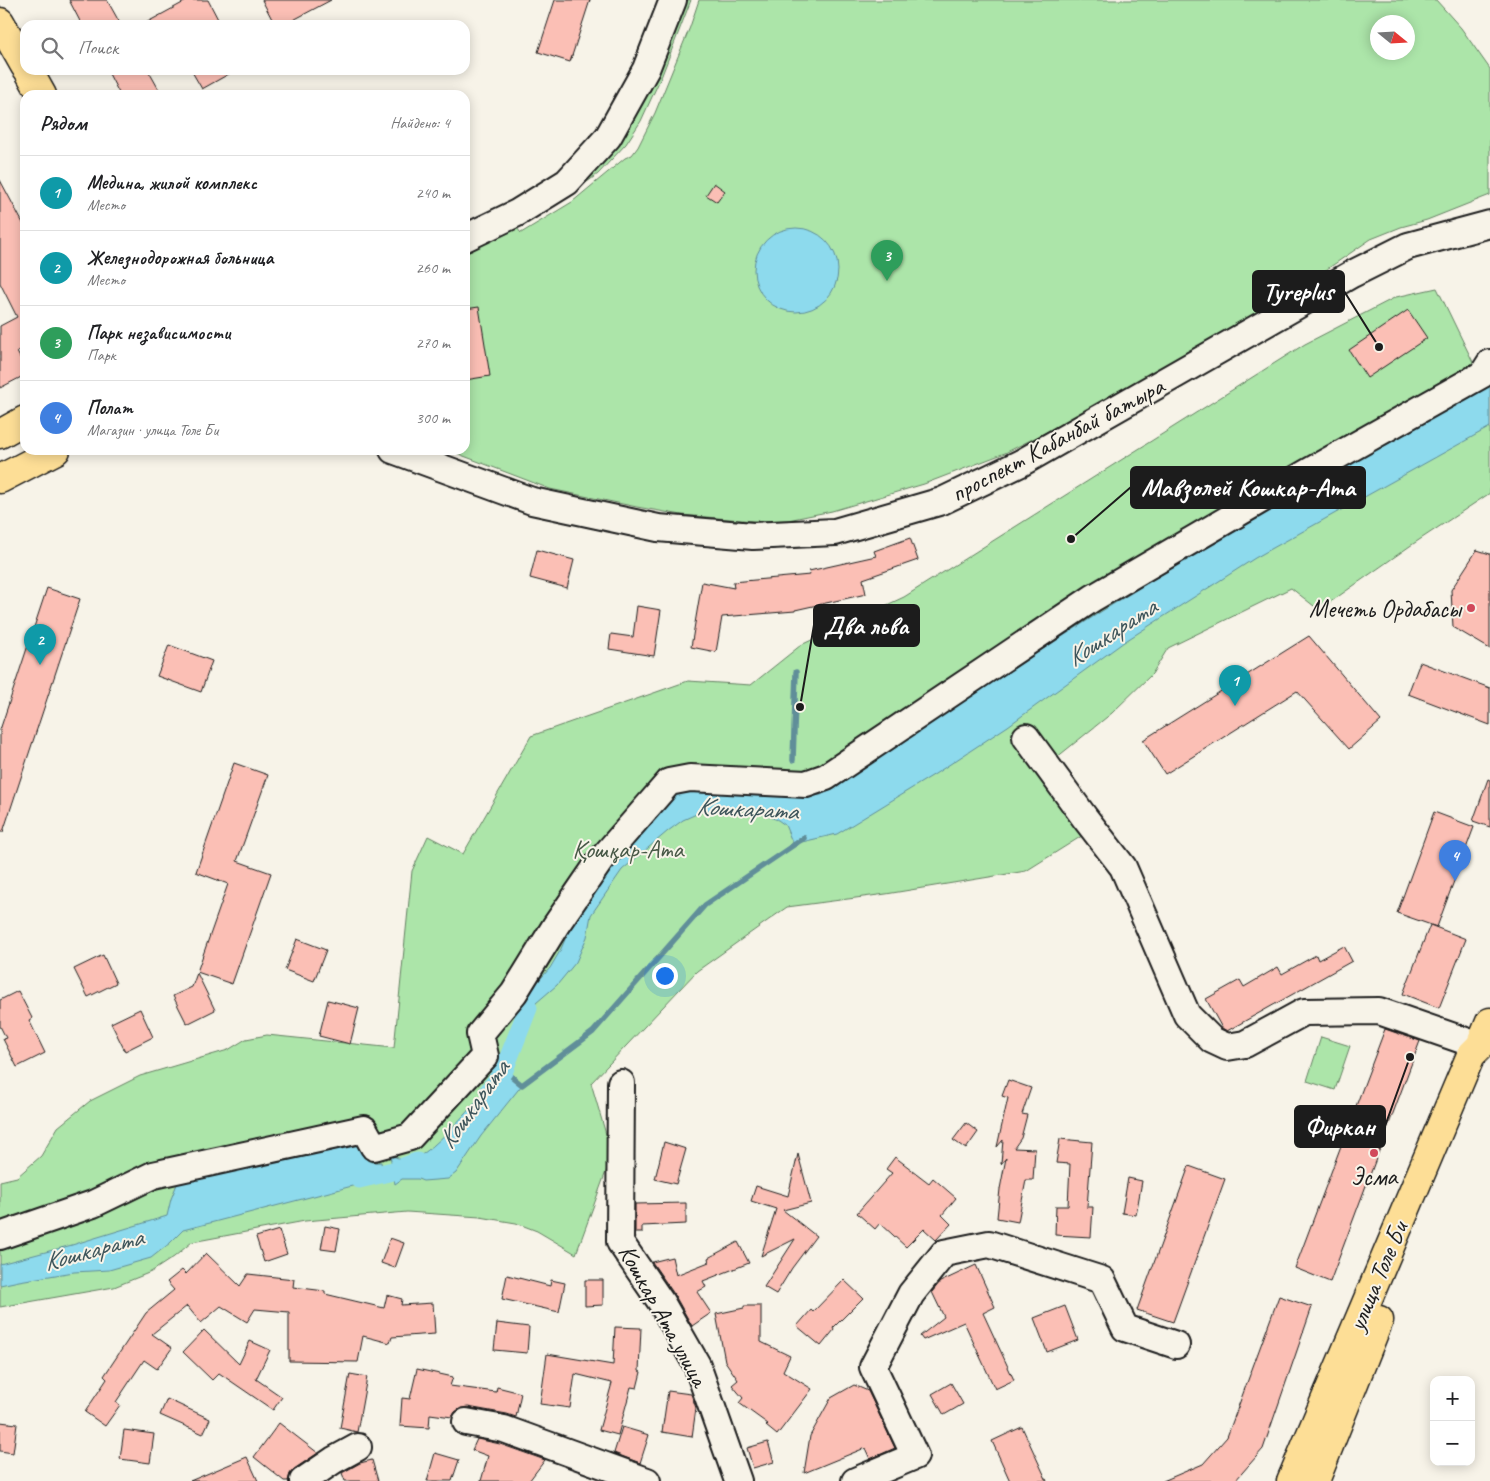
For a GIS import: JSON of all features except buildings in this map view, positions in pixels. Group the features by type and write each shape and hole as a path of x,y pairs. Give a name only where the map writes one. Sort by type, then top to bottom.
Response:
{"main road":[{"path":"0,22 20,57"},
{"path":"31,75 39,90"},
{"path":"0,434 20,423"},
{"path":"0,479 46,455"},
{"name":"улица Толе Би","path":"1291,1481 1471,1055 1487,1039"},
{"name":"улица Толе Би","path":"1315,1481 1482,1060 1487,1039"}],"street":[{"path":"470,236 517,213 567,182 608,137 646,69 673,0"},
{"name":"проспект Кабанбай батыра","path":"408,455 532,500 658,528 753,536 835,532 942,501 1021,463 1352,274 1408,246 1490,224"},
{"path":"0,1236 93,1204 153,1175 364,1128 374,1147 410,1137 485,1056 480,1034 514,993 556,925 600,861 669,782 690,778 806,784 826,777 1093,598 1305,474 1483,374 1490,363"},
{"path":"1026,737 1123,867 1187,1015 1212,1040 1227,1046 1245,1044 1304,1012 1378,1011 1487,1039"},
{"name":"Кошкар Ата улица","path":"621,1083 620,1242 661,1302 697,1366 738,1481"},
{"path":"855,1481 915,1456 873,1367 911,1294 944,1253 989,1244 1102,1280 1126,1328 1176,1345"},
{"path":"466,1422 504,1429 647,1481"},
{"path":"304,1481 334,1460 358,1447"}],"green space":[{"path":"686,0 691,0 662,75 641,121 626,144 598,174 517,228 521,233 572,202 625,158 632,155 655,113 699,0 1436,0 1461,28 1490,69 1490,195 1427,220 1401,227 1371,239 1273,306 1082,414 1005,453 924,484 832,511 788,520 754,521 682,515 637,507 550,489 461,455 470,455 470,245 597,167 623,137 647,96"},
{"name":"Қошқар-Ата","path":"1437,288 1490,397 1490,493 1319,610 1291,588 1168,648 1152,674 1112,713 1041,770 1085,834 1026,871 886,894 787,907 697,971 591,1083 612,1155 576,1254 537,1231 516,1223 480,1217 407,1212 305,1221 192,1242 151,1272 114,1287 0,1307 0,1181 17,1177 41,1156 58,1127 90,1101 140,1076 228,1050 246,1039 267,1035 394,1048 412,871 428,836 463,854 531,736 688,681 751,685 801,645 904,597 1305,344 1396,297"},
{"path":"1321,1037 1350,1046 1335,1090 1307,1081"}],"water":[{"path":"788,228 804,228 820,235 831,246 838,262 835,286 826,300 820,305 804,312 788,312 772,305 761,294 754,278 754,262 761,246 772,235"},
{"path":"1490,383 1490,427 1255,558 1124,642 1008,726 935,774 837,834 793,844 785,825 778,820 757,812 721,808 701,812 683,820 622,870 591,915 587,937 576,962 557,985 536,1003 521,1034 514,1024 519,1008 534,986 550,968 570,928 612,866 677,793 689,789 799,797 821,795 1150,581"},
{"path":"504,1070 522,1085 481,1136 456,1173 448,1179 423,1181 418,1179 402,1179 395,1184 390,1155 407,1160 422,1155 460,1120"},
{"path":"355,1142 367,1160 370,1162 381,1162 383,1178 183,1230 151,1258 109,1270 74,1272 0,1285 0,1264 72,1245 167,1216 177,1184 189,1176"}],"waterway":[{"path":"793,760 796,672"},
{"path":"504,1070 522,1085 593,1032 705,905 804,838"},
{"name":"Кошкарата","path":"489,1091 504,1070 528,1008"},
{"name":"Кошкарата","path":"359,1179 393,1171 417,1162"}],"place":[{"name":"Парк независимости","path":"887,281"},
{"name":"Tyreplus","path":"1379,347"},
{"name":"Мавзолей Кошкар-Ата","path":"1071,539"},
{"name":"Мечеть Ордабасы","path":"1471,608"},
{"name":"Железнодорожная больница","path":"40,665"},
{"name":"Медина, жилой комплекс","path":"1235,706"},
{"name":"Два льва","path":"800,707"},
{"name":"Полат","path":"1455,881"},
{"name":"Фиркан","path":"1410,1057"},
{"name":"Эсма","path":"1374,1153"}]}
